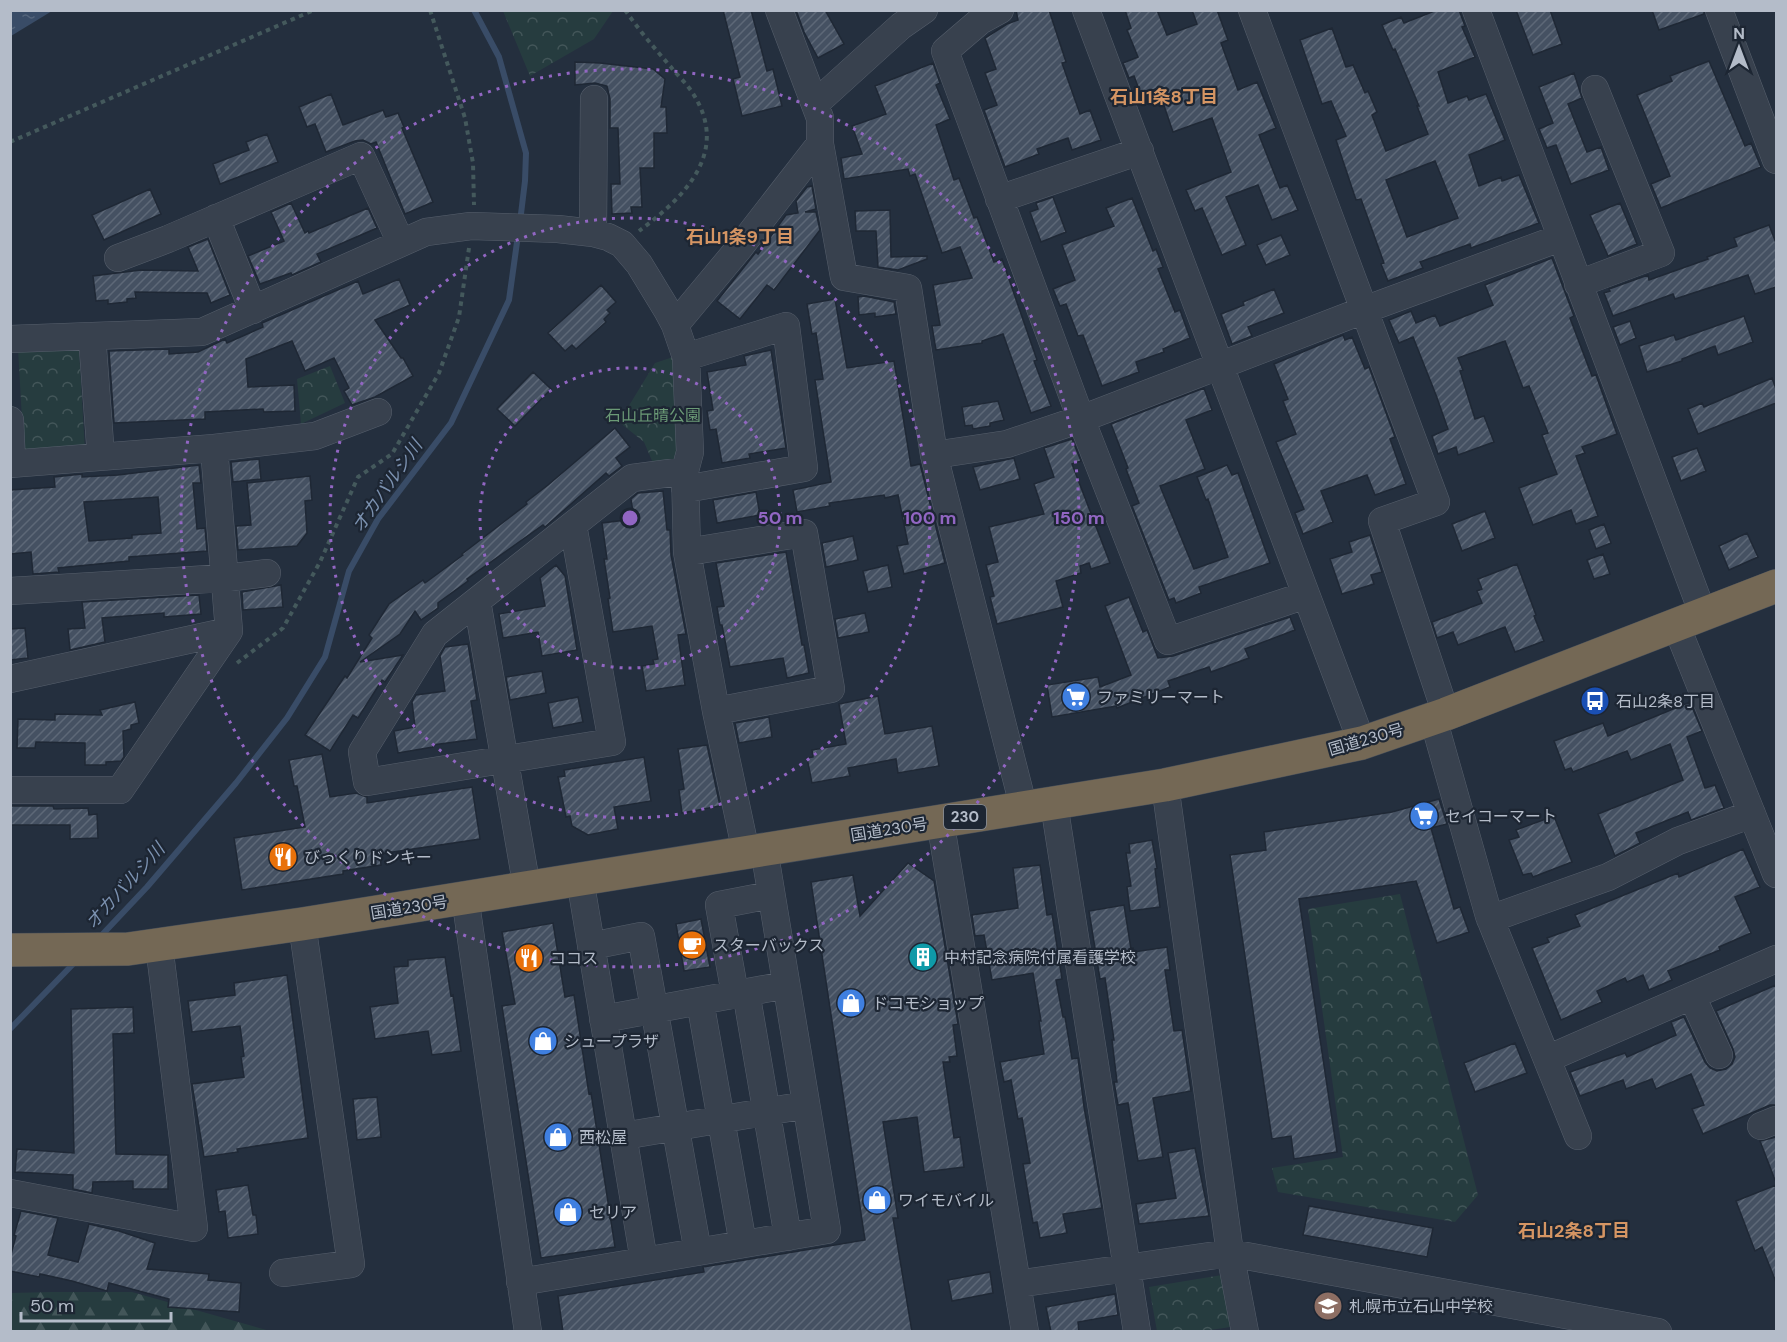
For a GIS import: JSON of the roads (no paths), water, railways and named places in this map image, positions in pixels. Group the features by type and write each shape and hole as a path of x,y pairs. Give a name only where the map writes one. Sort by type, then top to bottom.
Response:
{"highway":[{"name":"国道230号","path":"12,950 143,947 302,924 1165,785 1362,743 1439,716 1776,586"}],"street":[{"path":"779,10 820,118 820,144 844,277 908,288 934,455 1039,806 1137,1332"},
{"path":"815,104 898,18 924,10"},
{"path":"1000,10 980,21 945,51 1081,418 1168,641 1306,595"},
{"path":"1086,10 1362,743"},
{"path":"1252,10 1436,502 1382,521 1439,716 1490,919 1578,1136"},
{"path":"1476,10 1578,284 1752,814 1776,874"},
{"path":"1719,10 1776,160"},
{"path":"1578,284 1661,253 1595,89"},
{"path":"593,233 594,99"},
{"path":"675,325 765,216 820,144"},
{"path":"999,199 1140,151"},
{"path":"118,258 361,156 401,243"},
{"path":"216,218 253,310"},
{"path":"10,339 202,332 426,232 471,225 558,228 608,237 622,244 639,264 675,325 686,357 690,452 685,480 687,552 716,711 755,851 771,896 827,1230 520,1281"},
{"path":"934,455 1007,444 1560,238"},
{"path":"573,525 612,742 367,782 362,752 435,634 632,478 685,480 804,468 786,326 686,357"},
{"path":"92,336 101,457"},
{"path":"10,420 11,464 214,448 315,436 378,412"},
{"path":"10,790 120,790 230,631 214,448"},
{"path":"687,552 804,533 831,689 716,711"},
{"path":"10,591 225,578 267,573"},
{"path":"477,601 527,888"},
{"path":"10,679 230,631"},
{"path":"1165,785 1230,1253 1245,1332"},
{"path":"1490,919 1608,877 1678,841 1752,814"},
{"path":"939,820 1025,1332"},
{"path":"580,879 644,1261"},
{"path":"771,896 718,905 741,993 766,1112 788,1237"},
{"path":"465,897 528,1332"},
{"path":"590,940 655,921 662,1008 676,1127 698,1252"},
{"path":"283,1273 351,1264 302,924"},
{"path":"590,940 641,936 662,1008"},
{"path":"10,1193 194,1228 143,947"},
{"path":"1547,1059 1776,959"},
{"path":"603,1019 786,985"},
{"path":"1692,996 1719,1055"},
{"path":"700,1001 743,1244"},
{"path":"623,1136 806,1105"},
{"path":"1017,1284 1230,1253 1658,1332"}],"water":[{"path":"11,10 52,11 11,36"}],"waterway":[{"name":"オカバルシ川","path":"474,10 499,57 526,153 520,222"},
{"name":"オカバルシ川","path":"99,938 147,887 236,783 287,718 325,657 349,571 378,519 451,423 509,300 518,235"},
{"name":"オカバルシ川","path":"10,1029 77,960"}],"place":[{"name":"ファミリーマート","path":"1076,697"},
{"name":"石山2条8丁目","path":"1595,701"},
{"name":"セイコーマート","path":"1424,816"},
{"name":"びっくりドンキー","path":"283,857"},
{"name":"スターバックス","path":"692,945"},
{"name":"中村記念病院付属看護学校","path":"923,957"},
{"name":"ココス","path":"529,958"},
{"name":"ドコモショップ","path":"851,1003"},
{"name":"シュープラザ","path":"543,1041"},
{"name":"西松屋","path":"558,1137"},
{"name":"ワイモバイル","path":"877,1200"},
{"name":"セリア","path":"568,1212"},
{"name":"札幌市立石山中学校","path":"1328,1306"}],"district":[{"name":"石山1条8丁目","path":"1164,97"},
{"name":"石山1条9丁目","path":"740,237"},
{"name":"石山2条8丁目","path":"1574,1231"}],"park label":[{"name":"石山丘晴公園","path":"653,415"}]}
